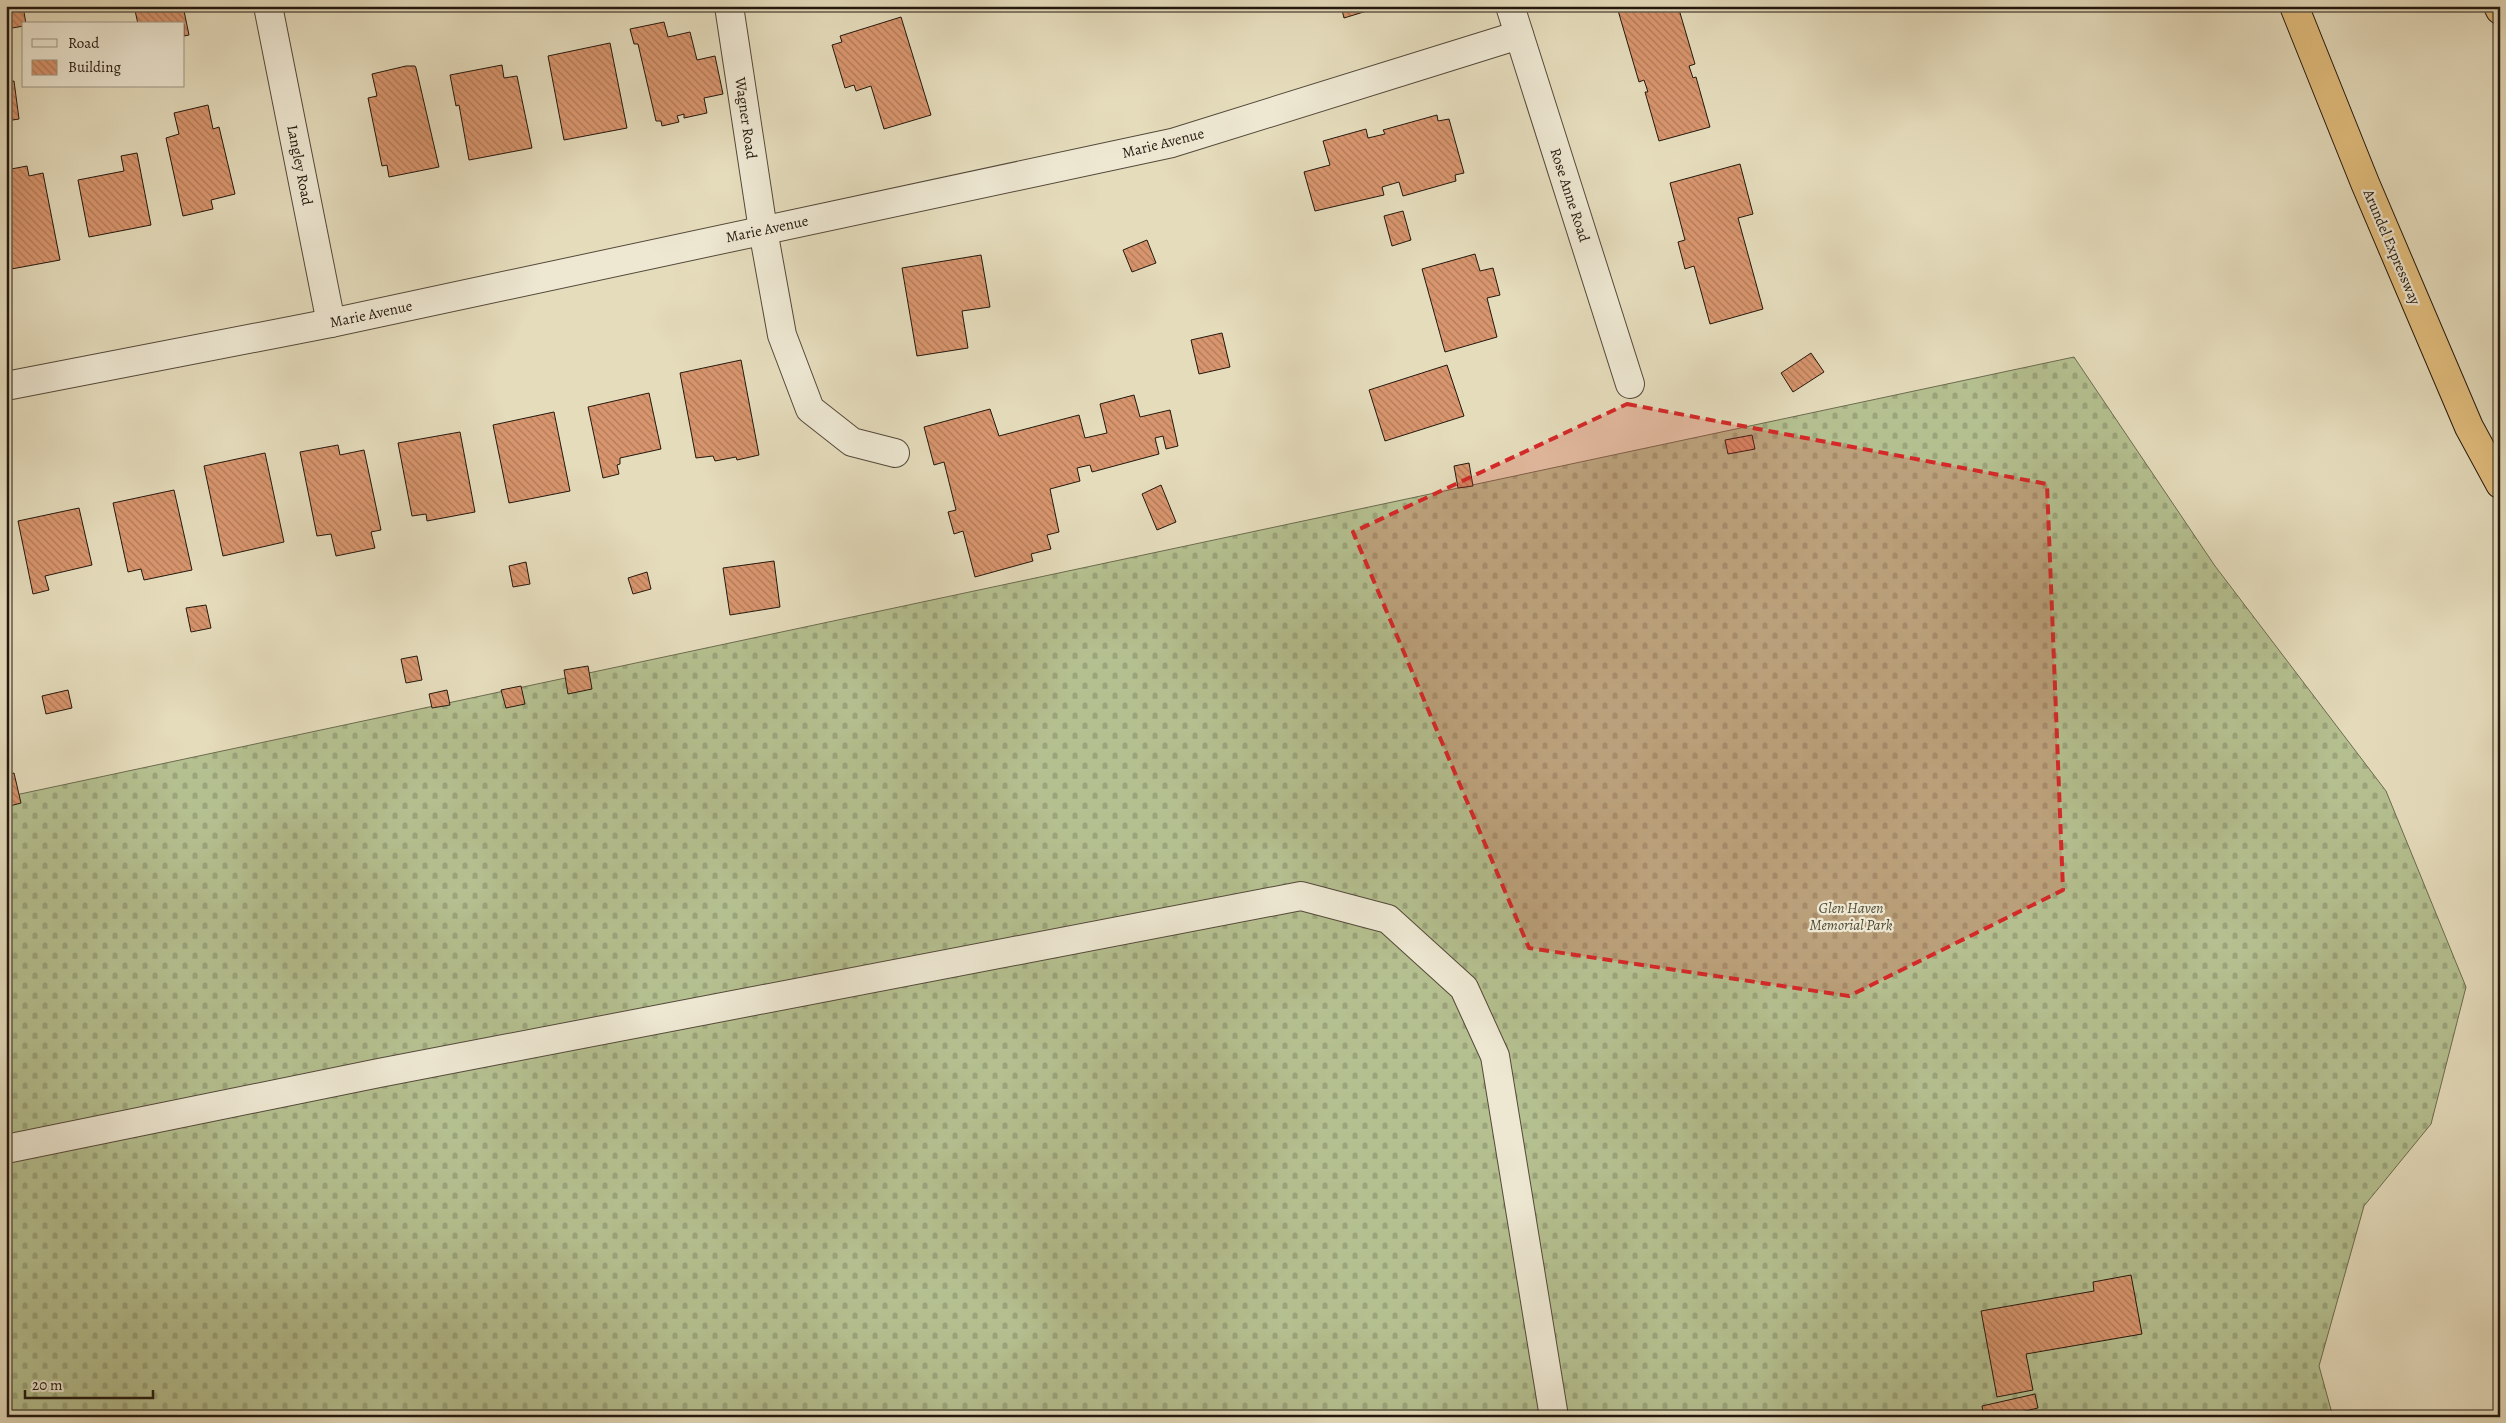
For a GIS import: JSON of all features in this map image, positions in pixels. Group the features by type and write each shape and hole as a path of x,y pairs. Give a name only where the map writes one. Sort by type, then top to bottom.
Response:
{"highway":[{"name":"Arundel Expressway","path":"2294,6 2365,183 2469,427 2500,484"},
{"path":"2498,6 2500,10"}],"street":[{"name":"Langley Road","path":"268,6 331,323"},
{"name":"Wagner Road","path":"729,6 763,230 782,336 810,408 852,442 895,453"},
{"name":"Rose Anne Road","path":"1510,6 1630,384"},
{"name":"Marie Avenue","path":"6,386 331,323 1172,143 1519,35"},
{"path":"6,1149 379,1073 1302,896 1388,919 1464,988 1495,1056 1554,1417"}],"highlighted area":[{"path":"1627,404 2047,484 2063,890 1849,996 1529,948 1353,532"}],"green space":[{"name":"Glen Haven Memorial Park","path":"2074,357 2215,566 2386,791 2466,987 2431,1124 2364,1206 2319,1366 2333,1417 6,1417 6,797"}],"building":[{"path":"23,6 26,22 22,22 22,26 6,29 6,9"},
{"path":"134,6 183,6 189,35 185,36 185,22 138,22"},
{"path":"1341,6 1383,6 1344,18"},
{"path":"1678,6 1695,64 1689,66 1693,78 1696,77 1710,127 1659,141 1645,92 1648,92 1644,80 1639,82 1617,7"},
{"path":"901,17 931,115 884,129 871,86 856,91 854,85 845,88 832,45 842,42 840,36"},
{"path":"664,22 668,37 690,32 697,60 715,56 723,94 704,98 707,113 684,118 684,114 677,116 679,122 662,126 661,121 656,121 638,44 634,44 630,29"},
{"path":"610,43 627,128 564,140 548,56"},
{"path":"502,65 504,78 517,76 532,148 469,160 459,105 456,106 450,75"},
{"path":"406,66 415,66 416,68 439,167 389,177 387,165 382,166 368,98 377,96 372,74"},
{"path":"14,81 19,119 6,121 6,82"},
{"path":"208,105 213,129 219,127 235,194 211,200 213,209 183,216 166,138 179,134 174,113"},
{"path":"1437,115 1438,121 1449,119 1464,173 1455,175 1456,181 1403,196 1399,182 1382,187 1384,195 1315,211 1304,172 1330,165 1323,141 1366,129 1368,138 1385,134 1383,130"},
{"path":"137,153 151,225 89,237 78,180 124,171 121,156"},
{"path":"1740,164 1753,214 1738,218 1763,309 1710,324 1694,266 1685,269 1678,242 1685,240 1670,183"},
{"path":"27,166 29,176 43,173 60,260 6,270 6,170"},
{"path":"1403,211 1411,240 1392,246 1384,216"},
{"path":"1147,240 1156,263 1132,272 1123,250"},
{"path":"1475,254 1480,271 1493,268 1500,295 1487,298 1497,337 1445,352 1422,269"},
{"path":"981,255 990,307 962,311 968,348 917,356 902,268"},
{"path":"1222,333 1230,367 1199,374 1191,340"},
{"path":"1811,353 1824,372 1793,392 1781,373"},
{"path":"741,360 759,455 737,460 736,457 715,461 713,456 696,458 680,373"},
{"path":"1447,365 1464,416 1385,441 1369,390"},
{"path":"649,393 661,449 620,458 620,464 617,465 619,474 603,478 588,407"},
{"path":"1134,395 1140,417 1170,410 1178,446 1166,449 1163,436 1155,438 1159,454 1092,472 1090,465 1077,468 1080,481 1050,489 1059,532 1047,535 1051,549 1031,554 1033,561 975,577 963,531 954,534 948,512 956,510 944,462 934,465 924,427 990,409 999,436 1079,415 1085,438 1107,433 1100,404"},
{"path":"554,412 570,491 509,503 493,425"},
{"path":"460,432 475,512 427,521 426,514 412,516 398,443"},
{"path":"1752,435 1755,449 1728,454 1725,440"},
{"path":"338,445 340,455 364,450 381,530 371,532 375,548 336,556 331,534 317,536 300,452"},
{"path":"265,453 284,542 223,556 204,466"},
{"path":"1469,463 1473,486 1458,488 1454,466"},
{"path":"1161,485 1176,522 1157,530 1142,494"},
{"path":"174,490 192,570 144,580 141,569 128,572 113,503"},
{"path":"79,508 92,565 45,576 49,590 33,594 18,521"},
{"path":"774,561 780,607 730,615 723,568"},
{"path":"526,562 530,584 513,587 509,566"},
{"path":"647,572 651,589 633,594 628,578"},
{"path":"206,605 211,628 191,632 186,608"},
{"path":"417,656 422,680 406,683 401,659"},
{"path":"588,666 592,689 568,694 564,670"},
{"path":"521,686 525,704 506,708 501,690"},
{"path":"68,690 72,708 46,714 42,696"},
{"path":"447,690 450,705 432,708 429,694"},
{"path":"14,773 21,803 6,807 6,775"},
{"path":"2131,1275 2142,1334 2026,1354 2033,1390 1997,1397 1981,1311 2094,1291 2093,1282"},
{"path":"2035,1394 2038,1408 2000,1417 1984,1417 1982,1406"}]}
